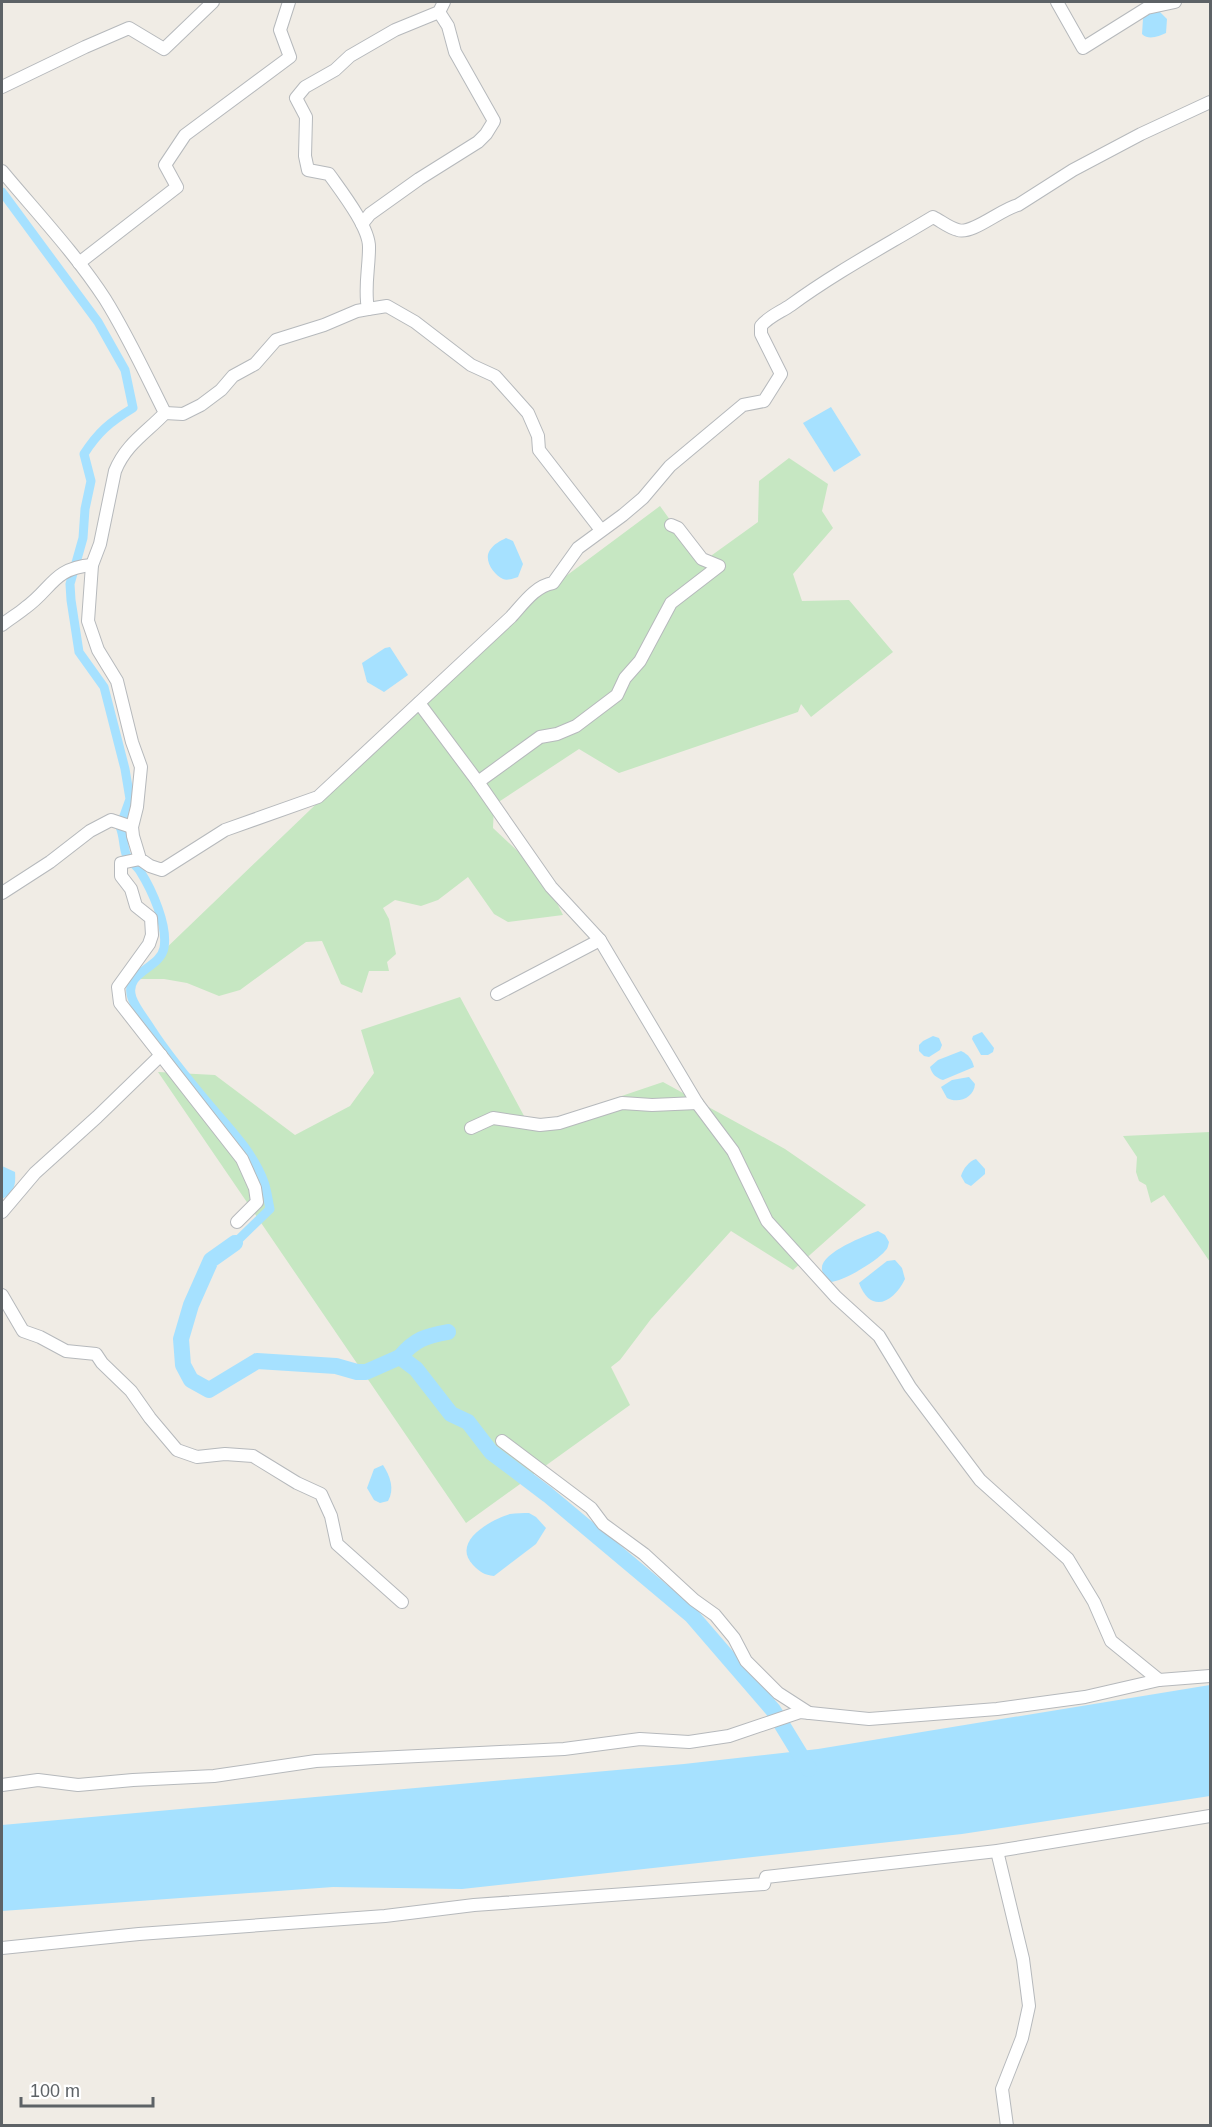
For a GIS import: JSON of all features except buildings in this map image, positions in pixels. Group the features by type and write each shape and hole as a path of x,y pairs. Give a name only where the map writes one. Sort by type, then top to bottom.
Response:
{"street":[{"path":"2,87 129,28 164,49 213,2"},
{"path":"79,263 177,187 165,165 185,135 290,57 280,30 288,2"},
{"path":"1057,2 1083,48 1147,8 1175,2"},
{"path":"362,224 370,214 419,179 478,142 494,121 455,52 441,7 350,56 335,70 304,87 296,98 306,117 305,156 308,170 329,174 362,224 370,246 366,295 368,309"},
{"path":"601,530 539,450 538,436 528,413 503,384 495,376 471,365 415,322 387,306 357,310 324,325 276,340 255,364 233,376 221,390 201,405 183,414 165,413 133,441 119,462 100,544 89,565 88,621 98,650 117,681 132,742 141,767 137,807 132,827 140,859 162,870 225,830 318,797 537,590 554,583 578,548 643,498 649,488 670,466 743,405 764,401 781,374 761,334 760,326 766,320 828,278 933,217 958,231 969,230 1009,207 1018,205 1073,170 1141,134 1210,102"},
{"path":"2,171 79,263 105,299 165,413"},
{"path":"478,782 540,737 557,734 576,726 617,695 625,678 640,661 671,603 719,566 702,559 678,528 671,525"},
{"path":"2,625 25,609 54,578 66,570 89,565"},
{"path":"419,703 478,782 551,887 600,940 697,1103 733,1151 767,1221 836,1297 879,1336 905,1380 980,1480 1068,1559 1094,1602 1111,1641 1159,1680"},
{"path":"2,893 50,862 90,831 111,820 132,827"},
{"path":"140,859 121,863 121,876 136,906 151,918 152,935 149,944 118,987 120,1003 242,1159 255,1188 257,1202 237,1222"},
{"path":"497,994 600,940"},
{"path":"2,1212 35,1173 161,1055"},
{"path":"471,1128 493,1118 540,1125 560,1123 622,1103 652,1105 697,1103"},
{"path":"2,1295 23,1331 66,1351 96,1354 102,1363 131,1391 177,1450 197,1457 225,1454 253,1456 297,1483 321,1494 331,1516 338,1544 402,1602"},
{"path":"502,1441 591,1508 603,1524 644,1554 694,1600 716,1615 734,1638 746,1661 778,1693 805,1713"},
{"path":"2,1785 38,1780 78,1785 214,1776 316,1761 564,1749 640,1739 688,1742 729,1736 805,1713 868,1719 997,1709 1085,1697 1159,1680 1210,1676"},
{"path":"2,1948 139,1934 385,1916 474,1905 764,1884 766,1876 997,1851 1210,1816"},
{"path":"997,1851 1023,1959 1029,2006 1022,2038 1002,2089 1007,2126"}],"green space":[{"path":"789,458 828,484 822,511 833,528 793,574 802,601 849,600 893,652 811,717 801,704 798,712 619,773 579,749 494,805 493,828 543,875 563,915 508,922 494,914 468,877 438,900 421,906 395,900 383,908 389,919 396,954 387,962 389,971 369,971 362,993 341,984 322,941 306,942 240,990 219,996 187,983 164,979 134,979 511,617 660,506 701,563 758,522 759,481"},
{"path":"460,997 530,1127 663,1082 785,1149 866,1205 793,1270 731,1231 651,1319 620,1360 611,1367 630,1405 466,1523 158,1072 215,1075 295,1135 350,1106 374,1073 361,1030"},
{"path":"1210,1132 1210,1262 1164,1195 1151,1203 1146,1185 1139,1181 1136,1172 1137,1157 1123,1136"}],"water":[{"path":"1158,10 1167,19 1166,33 1154,37 1145,36 1142,34 1143,19 1146,13"},
{"path":"831,407 861,455 834,472 803,423"},
{"path":"506,538 513,541 523,564 518,577 507,580 493,571 488,558 492,548"},
{"path":"390,647 408,675 384,692 367,682 362,663"},
{"path":"982,1032 994,1048 993,1052 988,1055 981,1055 972,1039 973,1036"},
{"path":"933,1036 939,1038 942,1045 940,1050 929,1057 924,1056 919,1051 919,1045"},
{"path":"961,1051 969,1057 974,1067 943,1080 932,1072 930,1067 938,1060"},
{"path":"969,1077 975,1084 969,1096 960,1100 947,1098 941,1087 952,1080"},
{"path":"976,1159 985,1169 985,1174 971,1186 965,1183 961,1176 967,1166"},
{"path":"2,1166 15,1172 15,1177 12,1191 2,1199"},
{"path":"878,1231 885,1235 889,1242 885,1251 858,1271 842,1279 829,1282 822,1270 828,1257 844,1246"},
{"path":"895,1260 902,1268 905,1279 900,1287 889,1299 882,1302 870,1299 859,1283 887,1261"},
{"path":"383,1465 390,1478 391,1492 388,1501 380,1503 374,1500 367,1488 374,1469"},
{"path":"529,1513 546,1528 536,1544 494,1576 482,1573 473,1565 467,1556 467,1548 476,1533 502,1517"},
{"path":"1210,1685 1210,1796 962,1834 462,1889 333,1887 2,1911 2,1825 684,1764 818,1749"}],"waterway":[{"path":"2,192 98,322 125,370 133,408 105,428 84,454 91,481 85,509 83,538 70,584 71,600 79,652 104,687 125,769 130,799 120,827 125,851 149,888 164,929 164,948 161,955 137,976 131,989 132,998 173,1060 248,1152 266,1188 270,1209 235,1243"},
{"path":"235,1243 211,1260 191,1305 181,1339 183,1365 191,1380 209,1390 257,1361 336,1366 366,1372 400,1357 416,1369 451,1414 468,1422 491,1452 548,1495 692,1616 773,1710 809,1769"},
{"path":"400,1357 421,1339 448,1332"}]}
